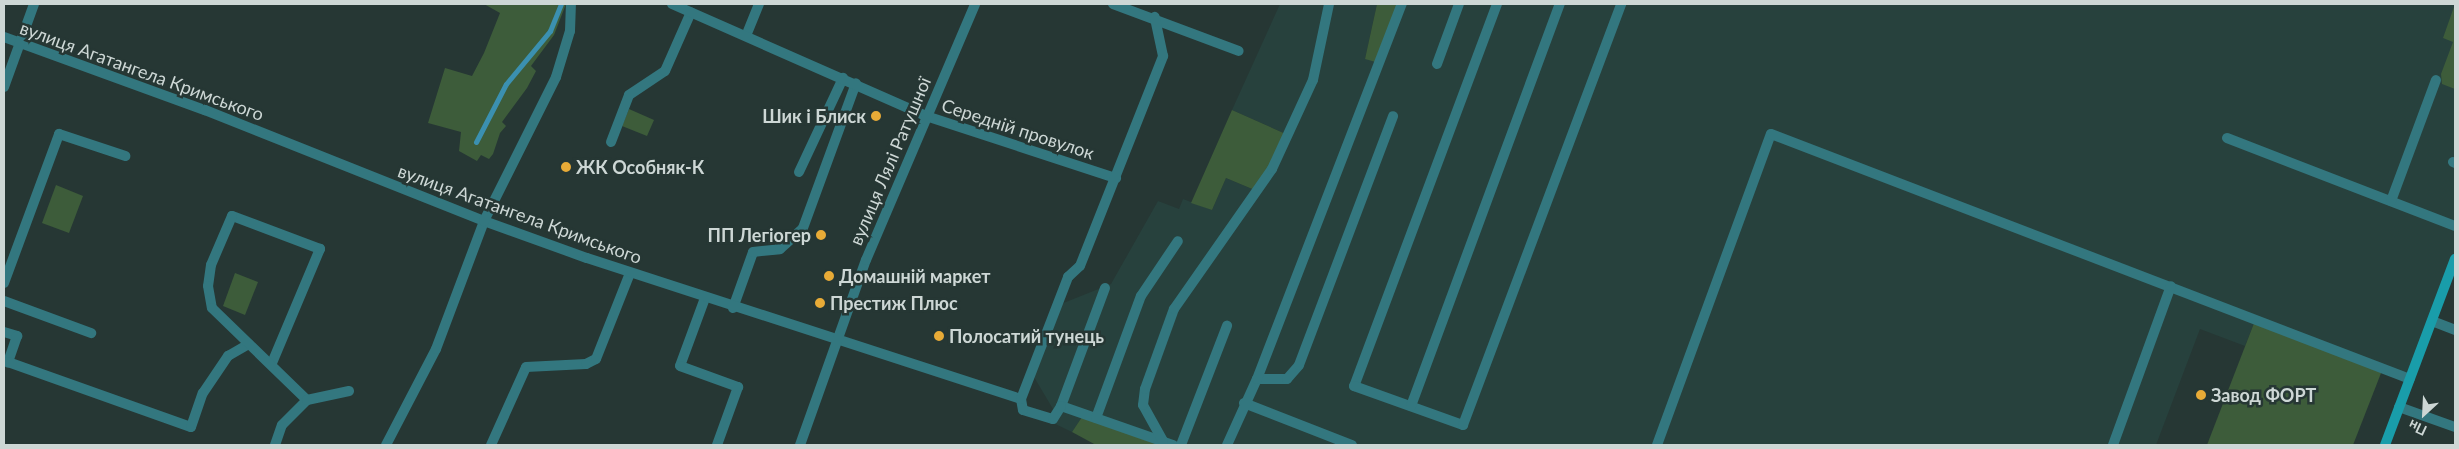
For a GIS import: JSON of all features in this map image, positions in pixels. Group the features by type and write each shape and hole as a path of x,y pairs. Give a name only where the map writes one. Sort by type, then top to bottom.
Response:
{"street":[{"path":"4,87 34,4"},
{"path":"386,445 436,349 484,221 556,77 570,31 571,4"},
{"name":"Середній провулок","path":"672,4 856,83 926,116 1116,178"},
{"path":"746,36 759,4"},
{"name":"вулиця Лялі Ратушної","path":"800,445 866,260 975,4"},
{"path":"1113,4 1155,17 1239,51"},
{"path":"1168,443 1143,405 1144,389 1171,318 1272,169 1313,80 1329,4"},
{"path":"1227,445 1244,403 1257,378 1402,4"},
{"path":"1437,64 1459,4"},
{"path":"1497,4 1354,386 1463,425 1621,4"},
{"path":"1411,406 1560,4"},
{"path":"611,142 629,96 666,71 691,12"},
{"path":"1105,288 1061,406 1053,419 1023,410 1021,399 1068,277 1080,266 1163,56 1155,17"},
{"name":"вулиця Агатангела Кримського","path":"4,37 205,110 484,221 630,273 837,342 1021,399"},
{"path":"799,172 842,78"},
{"path":"2391,201 2436,80"},
{"path":"733,308 753,252 780,249 803,228 856,83"},
{"path":"1257,378 1287,379 1299,365 1393,116"},
{"path":"4,283 59,134 125,156"},
{"path":"1657,445 1771,134 2410,378"},
{"path":"2227,138 2455,226"},
{"path":"272,363 320,249 232,216 212,265 208,286 212,308 249,344 272,363 307,400"},
{"path":"1096,418 1141,296 1178,241"},
{"path":"2385,445 2455,259"},
{"path":"491,445 526,367 586,364 596,359 630,273"},
{"path":"2114,445 2171,286"},
{"path":"705,298 680,366 738,386 717,445"},
{"path":"4,301 91,333"},
{"path":"2432,321 2455,330"},
{"path":"1181,445 1227,326"},
{"path":"4,332 17,336 8,362 190,427 203,393 228,356 249,344"},
{"path":"275,445 282,425 307,400 349,391"},
{"path":"1244,403 1352,445"},
{"path":"1061,406 1168,443"},
{"path":"2400,407 2455,427"}],"shaded area":[{"path":"1280,4 1377,4 1365,59 1402,4 2455,4 2455,258 2410,379 2256,318 2245,346 2200,329 2156,445 1173,445 1084,414 1072,432 1047,420 1053,409 1031,372 1056,306 1111,284 1158,201 1179,209 1183,199 1212,210 1226,178 1257,191 1288,135 1232,110"}],"green space":[{"path":"484,4 566,4 554,35 531,66 536,71 527,88 502,122 506,126 500,133 493,154 489,159 481,155 477,161 459,151 461,132 428,123 445,68 472,76 484,53 500,13"},
{"path":"1377,4 1402,4 1379,63 1365,59"},
{"path":"2455,4 2455,89 2442,84 2441,74 2453,42 2443,38"},
{"path":"629,109 654,120 647,136 622,126"},
{"path":"1232,110 1288,135 1257,191 1226,178 1212,210 1191,203"},
{"path":"56,185 83,196 69,233 42,223"},
{"path":"235,273 258,282 245,315 223,306"},
{"path":"2256,318 2383,368 2353,445 2207,445"},
{"path":"1084,414 1173,445 1096,445 1072,432"}],"waterway":[{"path":"476,142 506,84 550,31 561,4"}],"place":[{"name":"Шик і Блиск","path":"876,116"},
{"name":"ЖК Особняк-К","path":"566,167"},
{"name":"ПП Легіогер","path":"821,235"},
{"name":"Домашній маркет","path":"829,276"},
{"name":"Престиж Плюс","path":"820,303"},
{"name":"Полосатий тунець","path":"939,336"},
{"name":"Завод ФОРТ","path":"2201,395"}]}
